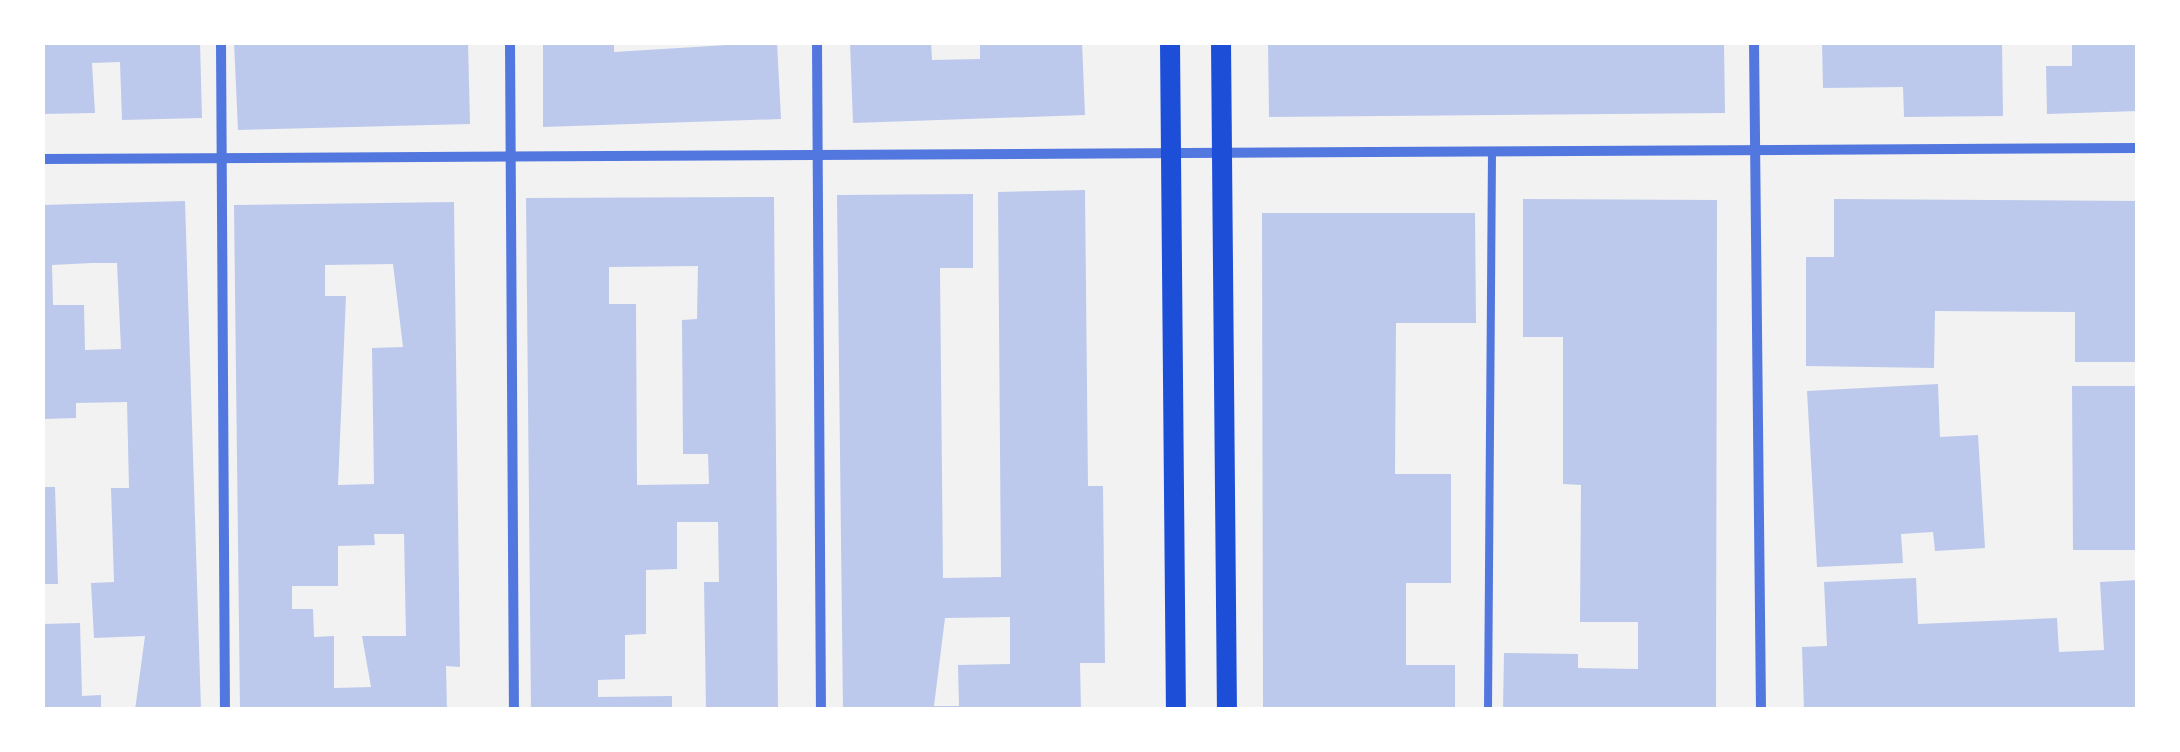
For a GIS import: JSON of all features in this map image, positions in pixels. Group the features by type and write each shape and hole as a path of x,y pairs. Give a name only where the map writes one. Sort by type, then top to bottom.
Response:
{"main road":[{"path":"1170,42 1176,710"},
{"path":"1222,42 1227,710"}],"street":[{"path":"221,42 225,710"},
{"path":"510,42 514,710"},
{"path":"817,42 821,710"},
{"path":"1754,42 1760,710"},
{"path":"42,159 2138,148"}],"lane":[{"path":"1488,710 1492,152"}],"building":[{"path":"42,42 200,42 202,118 122,120 120,62 92,63 95,113 42,114"},
{"path":"234,42 468,42 470,124 238,130"},
{"path":"543,42 614,42 614,52 777,42 781,119 543,127"},
{"path":"850,42 931,42 932,60 980,59 980,42 1082,42 1085,115 853,123"},
{"path":"1268,42 1724,42 1725,113 1269,117"},
{"path":"1822,42 2002,42 2003,116 1904,117 1903,87 1823,88"},
{"path":"2072,42 2138,42 2138,111 2047,114 2046,66 2072,66"},
{"path":"1085,190 1088,486 1103,486 1105,663 1080,663 1081,710 843,710 837,195 973,194 973,268 940,268 943,578 1001,577 998,192","holes":["1010,617 1010,664 958,665 959,706 934,706 945,618"]},
{"path":"774,197 778,710 706,710 704,582 719,582 718,522 677,522 677,569 646,570 646,634 625,635 625,679 598,680 598,697 672,696 672,710 531,710 526,198","holes":["698,266 697,319 682,320 683,454 708,454 709,484 637,485 636,304 609,304 609,267"]},
{"path":"1523,199 1717,200 1716,710 1503,710 1504,653 1578,654 1578,668 1638,669 1638,622 1580,622 1581,485 1563,484 1563,337 1523,337"},
{"path":"1834,199 2138,201 2138,362 2075,362 2075,312 1935,311 1934,368 1806,366 1806,257 1834,257"},
{"path":"185,201 201,710 135,710 145,636 94,638 91,583 114,582 111,488 129,488 127,402 76,403 76,418 42,419 42,205","holes":["117,263 121,349 85,350 84,305 53,305 52,265"]},
{"path":"454,202 460,667 446,666 447,710 240,710 234,205","holes":["393,264 403,347 372,348 374,484 338,485 346,296 325,296 325,265","374,534 404,534 406,636 362,636 371,687 334,688 334,636 314,637 313,609 292,609 292,586 338,586 338,546 375,545"]},
{"path":"1262,213 1475,213 1476,323 1396,323 1395,474 1451,474 1451,583 1406,583 1406,665 1455,665 1455,710 1263,710"},
{"path":"1938,384 1940,437 1978,435 1985,548 1935,551 1933,532 1901,534 1903,563 1817,567 1807,391"},
{"path":"2072,386 2138,386 2138,550 2073,550"},
{"path":"42,487 55,487 58,584 42,584"},
{"path":"1916,578 1918,624 2057,618 2059,652 2104,650 2100,582 2138,580 2138,710 1804,710 1802,647 1827,646 1824,582"},
{"path":"80,623 82,696 101,695 101,710 42,710 42,624"}]}
